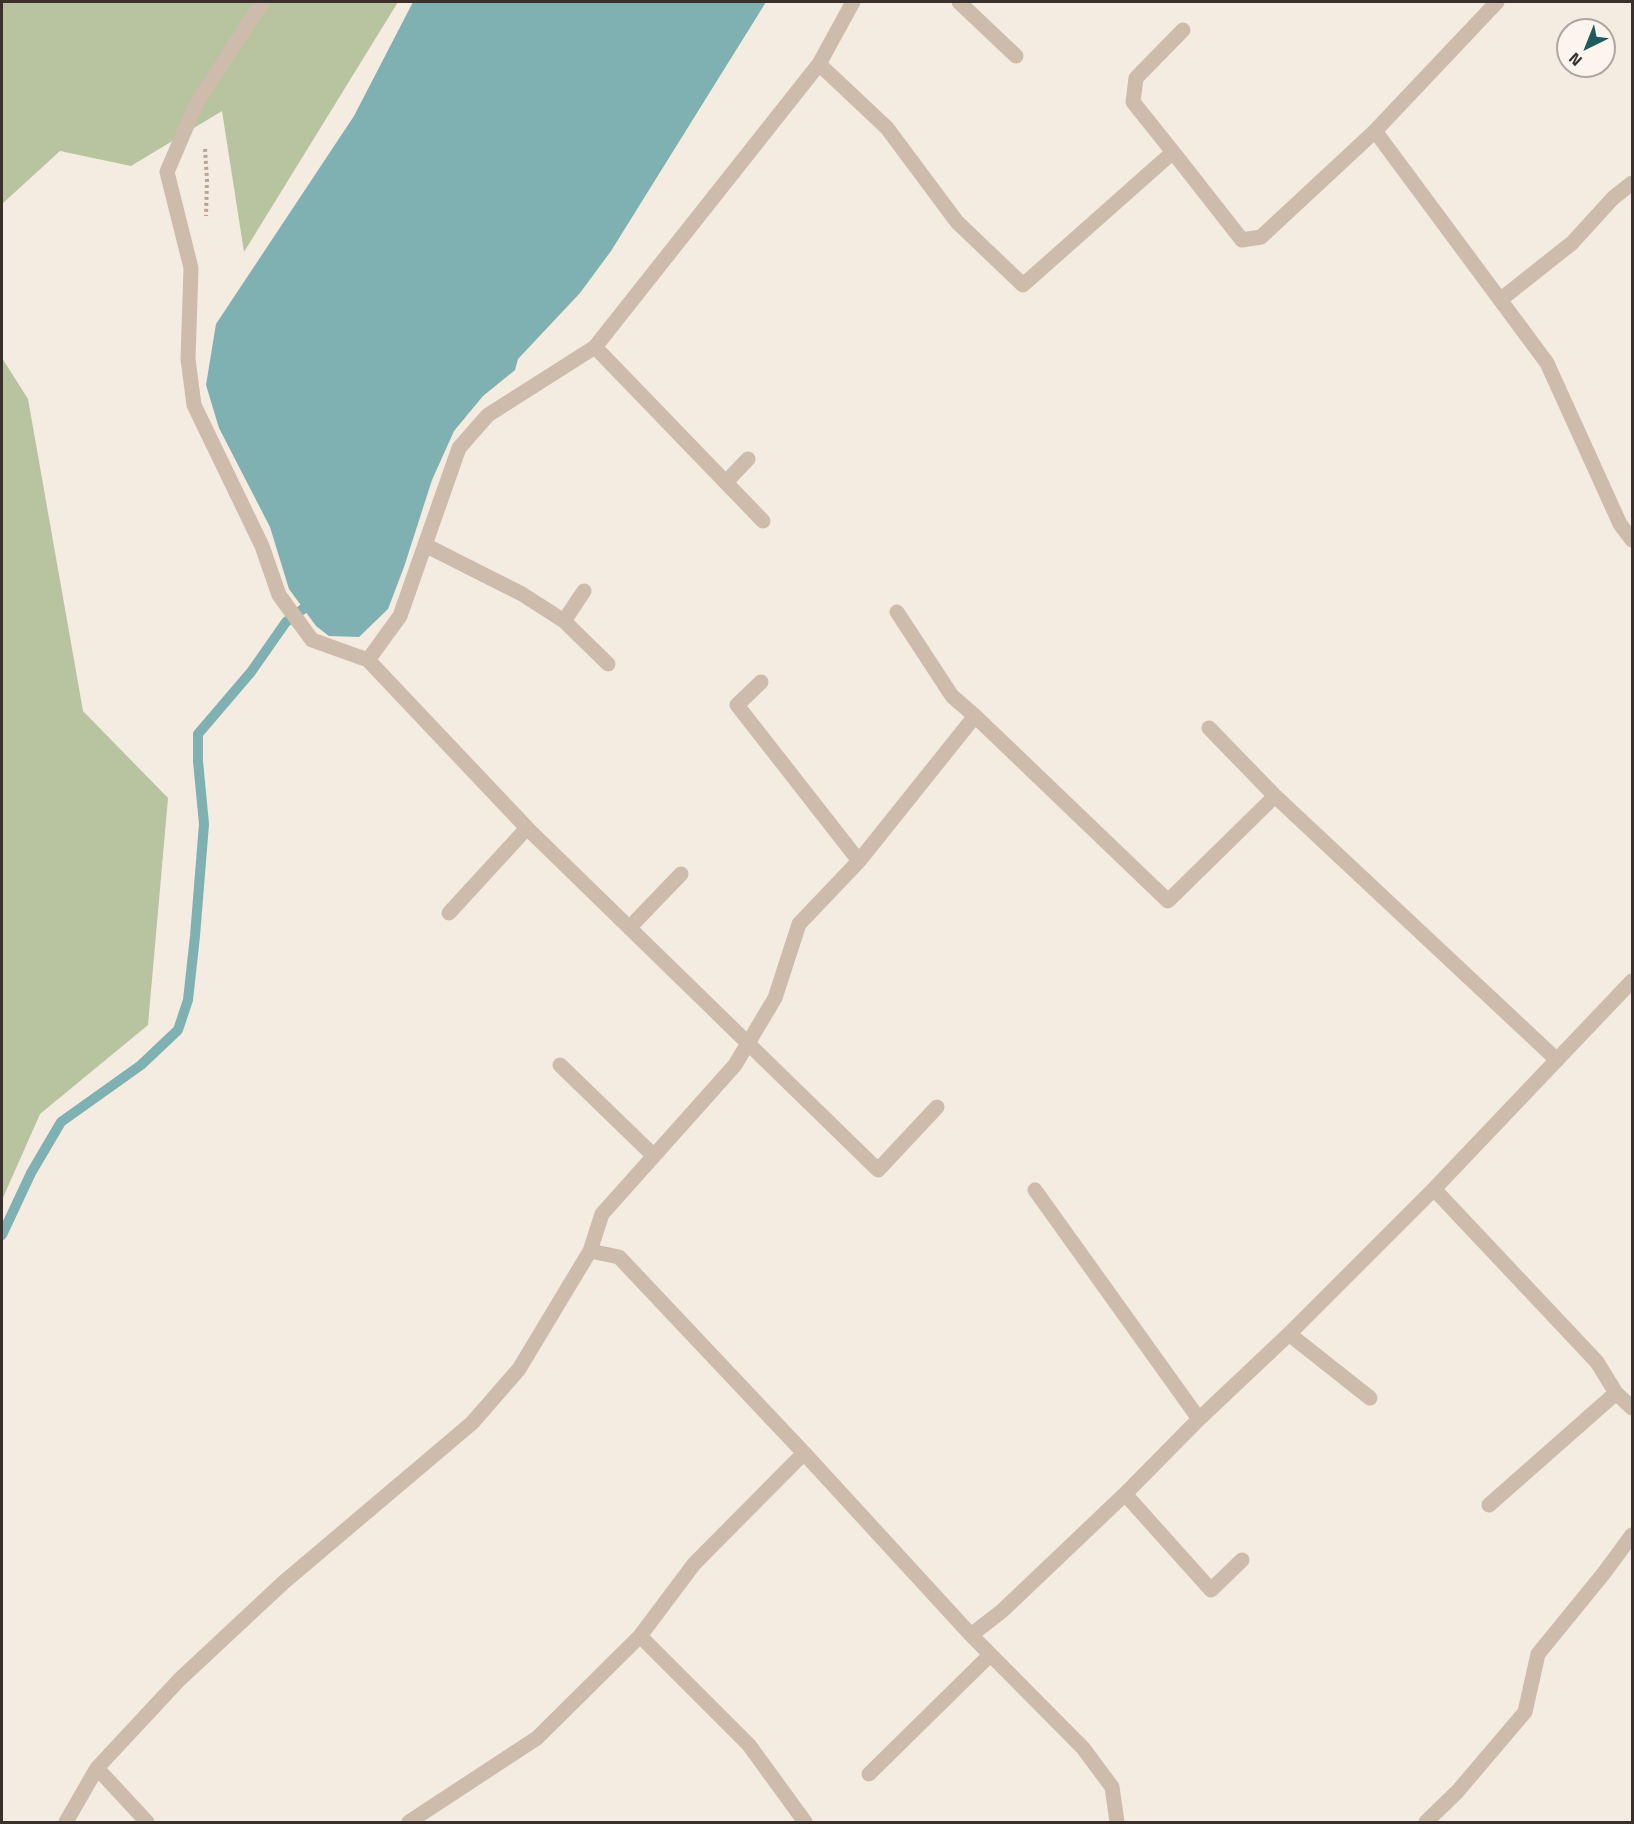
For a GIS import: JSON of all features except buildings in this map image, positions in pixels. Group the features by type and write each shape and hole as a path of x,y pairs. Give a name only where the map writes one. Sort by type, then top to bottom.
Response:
{"street":[{"path":"263,2 196,104 167,172 191,268 188,359 194,405 262,546 279,595 312,640 368,660 527,828 878,1170 937,1107"},
{"path":"368,660 400,616 459,448 488,415 595,347 819,64 853,2"},
{"path":"959,2 1016,56"},
{"path":"1183,30 1136,78 1133,102 1242,240 1261,237 1375,131 1497,2"},
{"path":"819,64 887,129 957,222 1023,285 1173,152"},
{"path":"1375,131 1547,363 1620,524 1632,540"},
{"path":"1500,300 1572,243 1613,198 1632,183"},
{"path":"595,347 763,521"},
{"path":"726,482 748,459"},
{"path":"425,544 522,594 564,621 608,664"},
{"path":"564,621 584,591"},
{"path":"897,612 952,696 1168,901 1275,796"},
{"path":"761,682 737,705 859,861"},
{"path":"66,1822 97,1768 179,1680 284,1582 472,1423 519,1369 590,1251 602,1214 735,1065 775,998 799,924 859,861 975,716"},
{"path":"1209,728 1275,796 1557,1060"},
{"path":"449,913 527,828"},
{"path":"630,927 681,874"},
{"path":"971,1635 1002,1611 1289,1334 1434,1189 1632,981"},
{"path":"560,1065 654,1156"},
{"path":"1434,1189 1597,1362 1616,1393 1632,1408"},
{"path":"1035,1190 1199,1419"},
{"path":"590,1251 619,1257 804,1453 971,1635 1083,1748 1112,1787 1117,1822"},
{"path":"1289,1334 1370,1398"},
{"path":"1489,1505 1616,1393"},
{"path":"409,1822 537,1738 640,1636 694,1564 804,1453"},
{"path":"1125,1494 1211,1590 1242,1560"},
{"path":"1426,1822 1456,1792 1525,1712 1538,1654 1604,1573 1632,1534"},
{"path":"640,1636 749,1745 805,1822"},
{"path":"869,1774 990,1655"},
{"path":"97,1768 147,1822"}],"path":[{"path":"196,104 203,120 207,180 206,220"}],"green space":[{"path":"2,2 398,2 244,252 222,111 131,166 60,151 2,204"},
{"path":"2,358 28,399 83,711 168,798 148,1025 40,1114 2,1200"}],"water":[{"path":"413,2 766,2 611,251 580,293 518,359 515,370 483,396 454,431 432,480 388,609 359,637 329,636 316,626 289,589 270,527 219,428 206,385 216,324 354,116"}],"waterway":[{"path":"2,1235 31,1173 61,1122 141,1065 178,1030 188,1000 204,824 198,734 251,672 286,622 303,609"}]}
